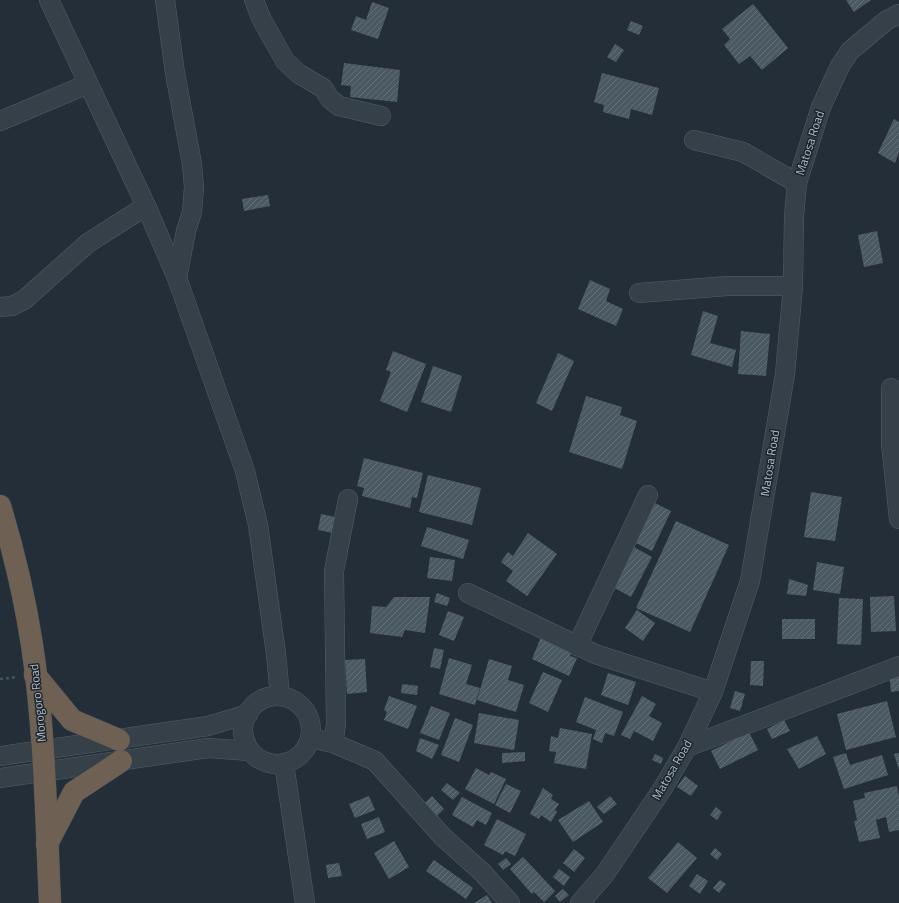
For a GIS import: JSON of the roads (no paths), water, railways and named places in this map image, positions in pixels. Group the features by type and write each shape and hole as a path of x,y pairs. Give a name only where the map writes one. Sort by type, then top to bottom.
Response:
{"highway":[{"name":"Morogoro Road","path":"0,506 12,545 32,645 43,750 50,903"},
{"path":"35,675 72,720 120,750 74,792 47,844"}],"street":[{"path":"49,0 146,206 177,278 245,470 258,525 276,654 280,696"},
{"path":"165,0 175,73 192,164 194,187 192,212 186,231 177,278"},
{"path":"254,0 261,18 285,61 298,74 322,88 330,99 339,106 381,116"},
{"name":"Matosa Road","path":"580,903 606,874 663,788 687,747 713,692 750,581 785,374 793,286 794,216 797,183 821,106 840,66 850,51 887,20 899,14"},
{"path":"0,121 88,84"},
{"path":"694,140 744,152 797,183"},
{"path":"0,307 12,306 24,300 88,243 146,206"},
{"path":"639,293 727,286 793,286"},
{"path":"891,388 891,444 899,519"},
{"path":"577,646 648,495"},
{"path":"333,743 336,725 334,571 348,499"},
{"path":"468,593 595,654 713,692"},
{"path":"687,747 899,666"},
{"path":"280,696 289,698 305,710 311,728 307,747 301,755 293,761 284,764 265,762 256,757 250,751 243,732 248,714 253,706 261,700 280,696"},
{"path":"0,778 44,772 248,714"},
{"path":"310,738 333,743 375,761 443,837 482,872 510,903"},
{"path":"0,756 43,750 208,748 250,751"},
{"path":"284,764 304,903"}]}
